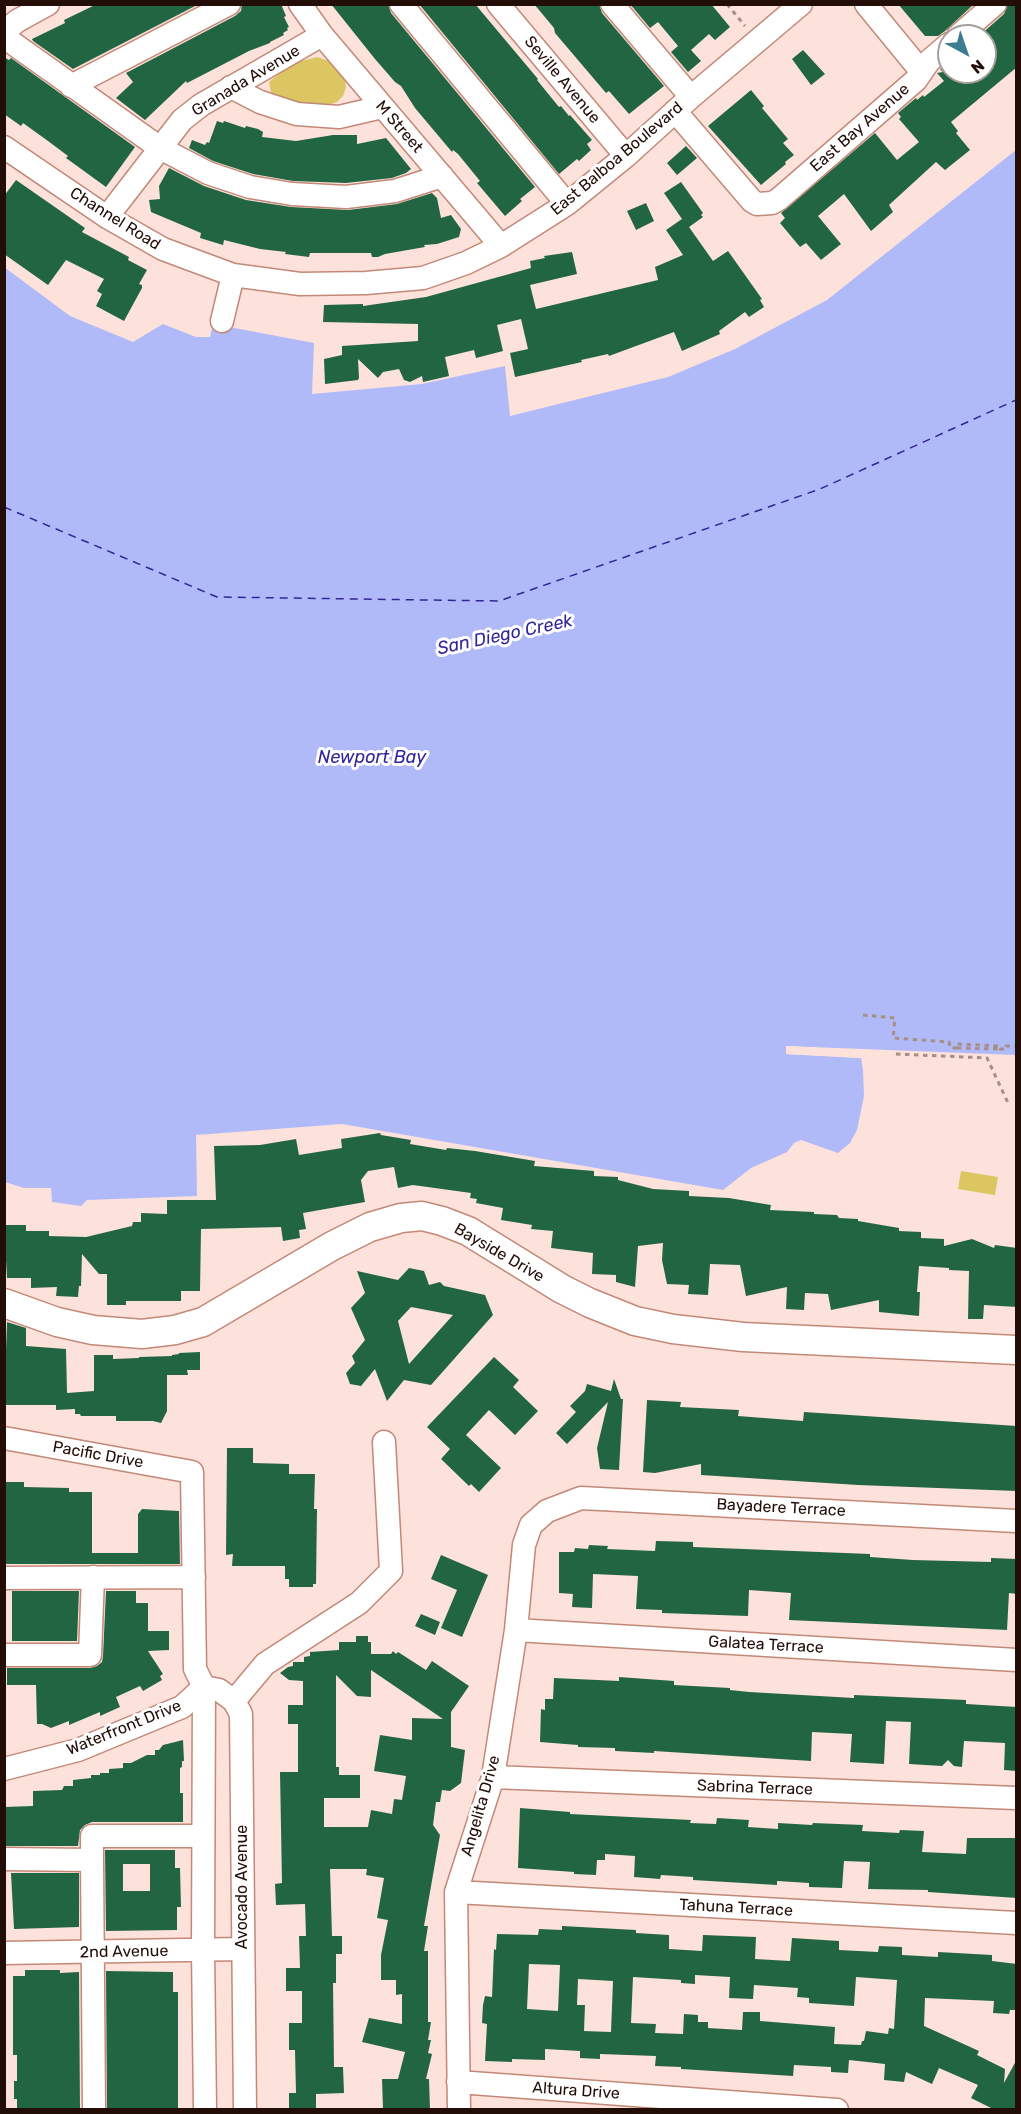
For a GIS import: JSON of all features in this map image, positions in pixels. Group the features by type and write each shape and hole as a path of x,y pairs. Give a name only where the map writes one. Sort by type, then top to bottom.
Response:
{"main road":[{"name":"Bayside Drive","path":"4,1303 57,1322 93,1329 142,1334 175,1330 203,1322 332,1246 370,1227 400,1218 422,1216 468,1231 562,1289 590,1304 635,1321 673,1329 743,1337 1017,1350"}],"street":[{"path":"4,32 17,21 48,4"},
{"path":"71,86 229,4"},
{"name":"M Street","path":"300,4 322,35 501,246"},
{"path":"400,4 567,204"},
{"name":"Seville Avenue","path":"498,4 626,156"},
{"path":"612,4 683,104"},
{"name":"East Balboa Boulevard","path":"233,275 300,284 366,283 423,278 466,264 501,246 567,204 626,156 683,104 801,4"},
{"path":"866,4 921,70"},
{"path":"970,24 987,7"},
{"name":"Granada Avenue","path":"107,217 182,120 201,105 322,35"},
{"path":"4,37 160,148 207,173 250,187 292,194 346,197 394,191 442,176"},
{"name":"East Bay Avenue","path":"683,104 752,201 765,204 779,199 916,80 921,70 937,54"},
{"path":"231,87 260,102 297,114 339,117 382,107"},
{"name":"Channel Road","path":"4,147 107,217 163,249 233,275"},
{"path":"222,321 233,275"},
{"name":"Pacific Drive","path":"4,1438 192,1472 194,1577"},
{"path":"204,1687 219,1690 234,1701 265,1664 359,1603 391,1571 384,1442"},
{"name":"Bayadere Terrace","path":"547,1510 581,1498 1017,1521"},
{"name":"Angelita Drive","path":"459,2109 456,1892 493,1777 516,1630 524,1545 531,1525 547,1510"},
{"path":"4,1654 90,1655 93,1577"},
{"path":"4,1578 194,1577 195,1669 204,1687 202,1950 205,2109"},
{"name":"Galatea Terrace","path":"516,1630 1017,1660"},
{"name":"Waterfront Drive","path":"4,1769 78,1750 182,1707 204,1687"},
{"name":"Avocado Avenue","path":"234,1701 241,1714 245,2109"},
{"name":"Sabrina Terrace","path":"493,1777 1017,1798"},
{"path":"94,2109 92,1836 203,1836"},
{"path":"4,1859 92,1860"},
{"name":"Tahuna Terrace","path":"456,1892 1017,1923"},
{"name":"2nd Avenue","path":"4,1953 243,1949"},
{"name":"Altura Drive","path":"458,2082 837,2109"}],"path":[{"path":"727,4 758,41"},
{"path":"863,1016 895,1018 893,1038 949,1042 950,1048 1006,1049 1006,1046 1017,1046"},
{"path":"957,1048 957,1044 1000,1046 1000,1049"},
{"path":"981,1049 981,1058"},
{"path":"896,1054 987,1058 1009,1105"}],"shaded area":[{"path":"317,57 329,61 345,79 346,87 343,96 337,102 328,105 304,106 280,100 271,92 269,82 280,73 301,61"},
{"path":"961,1171 998,1177 995,1195 958,1189"}],"water":[{"name":"Newport Bay","path":"1016,150 1016,1055 786,1046 786,1054 861,1058 864,1096 857,1130 850,1143 838,1153 801,1140 794,1143 787,1152 751,1168 723,1190 342,1124 196,1135 197,1196 87,1200 81,1206 52,1202 51,1188 24,1188 5,1182 4,267 70,316 133,342 163,324 196,337 210,337 213,324 314,343 312,394 422,384 505,366 510,416 668,377 735,349 827,300"}],"pier":[{"path":"786,1046 886,1052 789,1049 789,1051 861,1055 864,1058 786,1054"}],"building":[{"path":"97,4 199,4 73,69 33,41 32,39 65,23 64,20"},
{"path":"242,4 281,4 288,30 270,43 249,51 187,83 186,81 145,120 116,98 133,82 126,73 235,16 241,11"},
{"path":"331,4 388,4 391,13 535,187 520,199 522,201 505,216 477,183 480,181 458,154 453,150 452,152 415,108 401,86 375,59"},
{"path":"419,4 475,4 559,107 561,106 570,115 592,140 587,144 591,150 559,174"},
{"path":"534,4 599,4 602,13 664,86 629,114 609,91 606,93 555,33 554,28"},
{"path":"630,4 711,4 730,27 715,40 709,34 691,50 701,61 688,72 671,52 678,46 658,22 650,28"},
{"path":"898,4 974,4 953,24 937,24 937,36 925,36"},
{"path":"1008,4 1017,4 1017,67 997,84 997,24 993,24 1004,14"},
{"path":"803,50 825,74 811,85 792,59"},
{"path":"4,57 9,60 11,58 135,147 106,187 23,123 21,126 4,114"},
{"path":"940,84 997,84 951,122 958,131 956,133 970,150 945,170 936,162 889,205 893,212 871,231 844,194 818,216 841,244 821,260 806,243 800,247 780,223 785,218 781,213 875,133 897,160 919,142 899,119 901,117 898,113 916,98 917,100 923,95 924,97"},
{"path":"751,90 764,106 762,108 788,139 783,143 794,155 761,185 708,126"},
{"path":"217,121 258,129 263,132 262,137 296,141 333,135 357,135 357,144 386,138 411,169 392,178 346,183 293,181 253,174 213,161 189,148 192,140 205,145 209,143"},
{"path":"686,146 697,158 677,175 667,163"},
{"path":"169,168 204,186 246,200 291,207 348,210 397,204 432,193 437,198 441,218 451,215 461,229 459,237 378,257 372,257 371,253 310,253 309,257 224,240 223,245 200,238 201,233 151,212 149,200 160,199 159,186"},
{"path":"16,180 85,228 82,232 129,257 128,260 147,270 139,284 142,288 124,321 96,306 102,294 97,291 104,279 66,260 48,285 4,254 4,196"},
{"path":"681,182 703,213 701,215 703,217 689,227 713,261 728,251 762,299 760,300 764,307 749,317 745,312 719,331 720,334 682,351 674,332 609,356 608,354 581,360 582,362 515,377 510,353 528,349 521,319 497,325 503,351 476,358 474,350 445,357 449,376 423,382 422,376 410,382 404,380 399,369 383,372 378,378 358,359 358,380 325,384 324,359 342,355 342,346 418,341 418,324 323,322 324,305 363,304 363,306 426,297 531,268 530,261 545,258 544,256 572,252 577,274 530,285 536,309 658,280 655,267 683,255 666,230 682,219 664,193"},
{"path":"646,203 654,221 636,230 627,211"},
{"path":"380,1133 411,1140 410,1144 446,1150 447,1148 475,1151 535,1161 534,1166 594,1171 594,1176 618,1177 618,1180 653,1189 689,1191 689,1196 729,1198 771,1205 770,1210 814,1212 814,1214 837,1215 839,1218 858,1219 858,1221 899,1228 899,1231 921,1232 921,1238 944,1239 944,1246 972,1239 994,1248 995,1245 1017,1248 1017,1307 984,1305 983,1319 968,1319 969,1271 919,1266 917,1292 920,1292 919,1316 879,1312 879,1300 831,1310 828,1294 805,1293 804,1310 786,1309 787,1287 746,1296 740,1265 710,1264 708,1295 688,1294 689,1285 667,1284 662,1260 663,1243 638,1246 635,1287 616,1282 616,1275 592,1274 593,1253 551,1248 553,1231 531,1229 532,1225 501,1220 503,1208 476,1203 477,1199 470,1198 471,1193 413,1185 398,1188 394,1167 368,1171 361,1180 365,1202 303,1213 306,1229 299,1230 300,1238 283,1241 281,1227 201,1229 200,1291 181,1291 181,1301 126,1301 126,1305 107,1305 107,1274 99,1274 82,1254 81,1286 79,1286 78,1297 56,1296 57,1287 31,1288 31,1278 7,1278 4,1225 26,1225 26,1231 49,1231 49,1236 86,1237 132,1226 133,1222 141,1222 141,1213 167,1214 167,1200 216,1200 214,1146 260,1145 296,1139 299,1155 342,1148 341,1139"},
{"path":"409,1268 424,1271 429,1285 440,1282 444,1286 485,1295 493,1315 431,1385 404,1380 387,1401 375,1369 361,1386 350,1384 346,1373 355,1363 352,1356 365,1340 351,1308 365,1293 357,1271 398,1280","holes":["411,1307 453,1315 409,1364 398,1321"]},
{"path":"7,1322 26,1328 26,1346 66,1349 67,1393 94,1391 94,1355 113,1355 113,1359 200,1352 200,1370 187,1370 188,1375 167,1375 167,1411 161,1423 116,1421 116,1416 81,1416 75,1414 75,1409 56,1410 56,1405 4,1405"},
{"path":"494,1357 519,1380 513,1387 538,1411 515,1435 489,1410 466,1435 501,1468 479,1492 471,1484 469,1486 441,1459 450,1449 427,1427"},
{"path":"614,1379 621,1399 623,1399 619,1470 600,1469 597,1448 608,1402 567,1444 556,1433 576,1412 570,1406 585,1391 587,1384 611,1391"},
{"path":"647,1400 681,1402 680,1407 739,1410 738,1416 803,1421 804,1412 1017,1426 1017,1491 858,1485 701,1475 701,1464 655,1473 643,1472"},
{"path":"227,1448 253,1448 253,1463 289,1464 289,1474 315,1474 316,1584 313,1584 313,1587 289,1587 289,1579 285,1579 285,1566 232,1566 233,1554 226,1555"},
{"path":"4,1482 24,1482 24,1487 69,1488 69,1492 92,1492 92,1553 138,1553 138,1514 142,1509 179,1511 180,1564 4,1564"},
{"path":"656,1541 693,1542 693,1547 870,1554 870,1557 913,1560 991,1562 991,1558 1017,1559 1017,1594 1009,1593 1007,1630 789,1620 791,1593 749,1590 748,1616 662,1613 662,1610 636,1609 638,1576 593,1574 592,1608 572,1607 573,1594 559,1593 559,1552 574,1552 575,1548 588,1549 589,1545 608,1546 607,1549 655,1551"},
{"path":"441,1555 488,1575 462,1637 441,1628 457,1590 431,1579"},
{"path":"12,1591 79,1591 77,1641 12,1641"},
{"path":"106,1591 136,1591 136,1603 148,1603 148,1631 169,1631 169,1650 148,1651 163,1674 160,1676 162,1680 143,1691 140,1686 116,1697 120,1707 100,1716 100,1712 69,1725 69,1721 51,1728 37,1724 36,1685 7,1685 7,1668 90,1668 97,1666 102,1662 103,1656"},
{"path":"421,1614 440,1622 435,1635 415,1626"},
{"path":"356,1636 368,1636 368,1642 371,1642 371,1654 391,1654 393,1651 396,1654 398,1652 426,1670 432,1661 469,1686 451,1712 451,1747 465,1750 461,1783 450,1791 442,1790 440,1802 436,1802 433,1825 440,1835 424,1926 428,1926 424,1951 428,1951 428,2022 431,2022 428,2053 432,2054 426,2079 429,2079 430,2109 383,2109 382,2079 398,2079 405,2052 362,2042 369,2018 402,2024 402,1994 396,1995 396,1980 381,1980 381,1955 388,1920 377,1918 384,1878 366,1875 367,1869 330,1869 332,1936 342,1936 342,1954 336,1954 336,1983 333,1983 334,2067 343,2067 344,2093 316,2094 316,2109 289,2109 289,2093 296,2093 295,2050 289,2050 289,2023 302,2023 302,1991 286,1991 286,1968 300,1968 299,1936 306,1936 305,1904 276,1905 275,1884 282,1883 280,1772 298,1772 298,1724 288,1724 288,1705 303,1705 303,1681 289,1680 280,1673 293,1666 293,1662 304,1662 304,1657 310,1656 310,1652 339,1650 339,1642 356,1642","holes":["371,1670 443,1719 412,1718 412,1740 380,1735 374,1771 406,1776 402,1800 394,1799 392,1814 371,1810 368,1827 324,1827 324,1798 360,1798 360,1775 339,1775 339,1767 336,1767 336,1675 357,1696 371,1697"]},
{"path":"619,1677 674,1681 674,1685 730,1688 730,1690 749,1692 854,1698 854,1695 966,1700 966,1704 1017,1707 1017,1771 1004,1770 1005,1743 964,1741 962,1767 954,1766 948,1760 942,1766 909,1764 911,1722 886,1721 884,1764 850,1762 852,1734 812,1732 811,1761 654,1751 654,1753 615,1751 615,1748 578,1747 578,1745 540,1742 541,1709 545,1710 545,1699 553,1699 554,1678 619,1681"},
{"path":"183,1740 184,1761 180,1768 180,1793 183,1793 183,1822 92,1822 80,1830 78,1846 4,1846 4,1807 33,1806 33,1791 62,1790 64,1786 73,1786 73,1780 109,1773 109,1769 123,1768 123,1763 131,1763 147,1755 155,1755 155,1750 159,1750 163,1745"},
{"path":"520,1808 570,1812 570,1814 691,1820 690,1823 716,1824 717,1818 749,1820 748,1827 778,1829 778,1823 812,1825 813,1823 863,1825 862,1831 899,1833 900,1830 924,1831 922,1852 966,1854 967,1838 1017,1838 1017,1898 928,1892 928,1890 868,1889 870,1862 844,1861 842,1888 809,1887 809,1883 777,1881 777,1885 693,1880 693,1877 661,1875 660,1879 634,1877 635,1856 605,1854 605,1860 597,1860 596,1875 518,1868"},
{"path":"105,1850 175,1850 175,1868 180,1868 181,1907 177,1907 177,1930 106,1931","holes":["123,1864 150,1864 150,1891 123,1891"]},
{"path":"11,1873 79,1873 79,1927 14,1929"},
{"path":"562,1926 636,1930 636,1933 669,1935 669,1949 702,1951 703,1935 756,1937 755,1959 790,1961 792,1938 839,1941 839,1950 878,1952 879,1946 902,1947 902,1955 938,1957 938,1952 992,1955 992,1961 1017,1964 1016,2010 1010,2010 1009,2014 993,2013 994,2001 925,1998 924,2026 979,2051 977,2055 1005,2069 1004,2083 1017,2059 1017,2109 990,2109 971,2098 978,2085 939,2068 932,2084 906,2072 904,2082 884,2080 885,2064 849,2060 848,2073 831,2072 831,2067 794,2065 793,2076 681,2069 681,2067 655,2066 656,2056 600,2054 600,2059 580,2058 580,2051 545,2049 545,2060 485,2061 487,2024 482,2023 483,2005 485,1996 492,1997 494,1949 496,1950 497,1934 538,1935 539,1929 562,1930","holes":["529,1964 560,1965 558,2011 527,2009","695,1975 730,1977 729,1998 753,1999 754,1985 798,1988 797,1997 809,1998 809,2003 854,2006 856,1977 897,1980 894,2029 889,2028 888,2034 866,2031 861,2045 834,2044 835,2027 760,2021 760,2012 743,2012 742,2030 708,2028 708,2022 698,2022 698,2015 684,2014 683,2034 655,2033 656,2024 631,2023 633,1977 681,1980 681,1983 695,1984","578,1979 613,1981 611,2032 584,2031 585,2005 577,2005"]},
{"path":"25,1970 79,1972 80,2109 17,2109 17,2099 14,2099 17,2055 13,2055 13,1976 25,1976"},
{"path":"106,1971 173,1972 173,1992 178,1992 178,2109 107,2109"}],"ferry route":[{"path":"4,507 217,597 499,601 820,489 1016,400"}],"water label":[{"name":"San Diego Creek","path":"505,635"}]}
